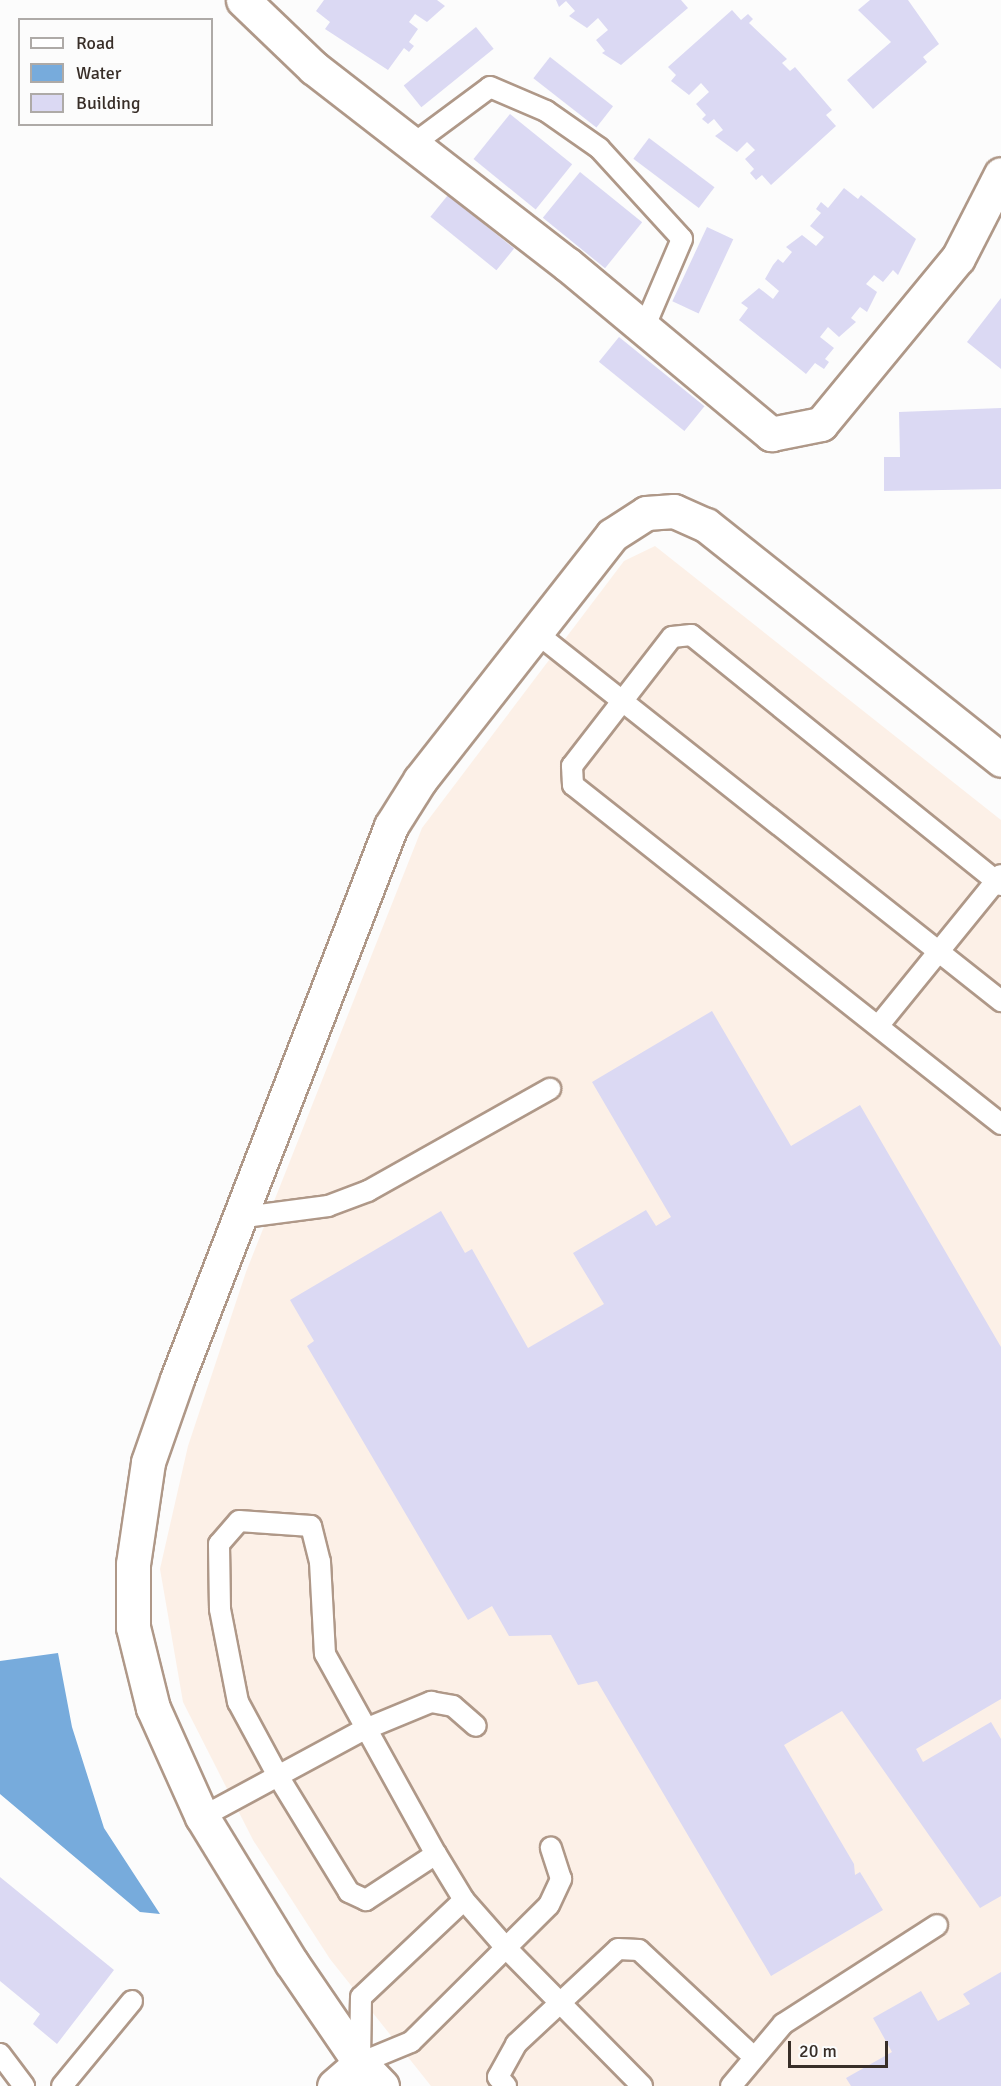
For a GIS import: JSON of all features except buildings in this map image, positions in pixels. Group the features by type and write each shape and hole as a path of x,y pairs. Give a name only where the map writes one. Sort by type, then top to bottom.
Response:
{"street":[{"path":"243,0 314,68 644,328 771,434 821,424 958,258 1001,174"},
{"path":"334,2086 371,2075 202,1817 153,1708 133,1627 133,1564 148,1461 237,1218 391,826 534,631 612,535 646,513 674,511 706,525 1001,760"}],"lane":[{"path":"412,145 490,87 546,111 599,148 682,239 644,328"},
{"path":"534,631 1001,1001"},
{"path":"879,1025 999,880 691,635 672,637 620,701 572,766 573,785 879,1025 1001,1124"},
{"path":"237,1218 328,1206 368,1191 550,1089"},
{"path":"436,1854 366,1900 349,1892 278,1776 238,1702 220,1609 219,1544 239,1521 311,1526 320,1562 325,1654 363,1730 436,1854 464,1900 508,1950 558,2005 642,2086"},
{"path":"202,1817 363,1730 431,1702 453,1706 476,1726"},
{"path":"371,2075 411,2042 508,1950 549,1905 561,1879 551,1848"},
{"path":"371,2075 361,1997 464,1900"},
{"path":"730,2086 783,2024 938,1925"},
{"path":"506,2086 498,2077 516,2044 618,1949 639,1950 755,2058"},
{"path":"62,2086 132,2001"},
{"path":"0,2055 16,2084"}],"shaded area":[{"path":"655,546 1001,820 1001,2086 431,2086 330,1959 253,1840 183,1702 160,1569 188,1446 246,1272 422,828 624,561"}],"water":[{"path":"58,1653 72,1727 104,1828 160,1914 140,1912 0,1794 0,1661"}]}
